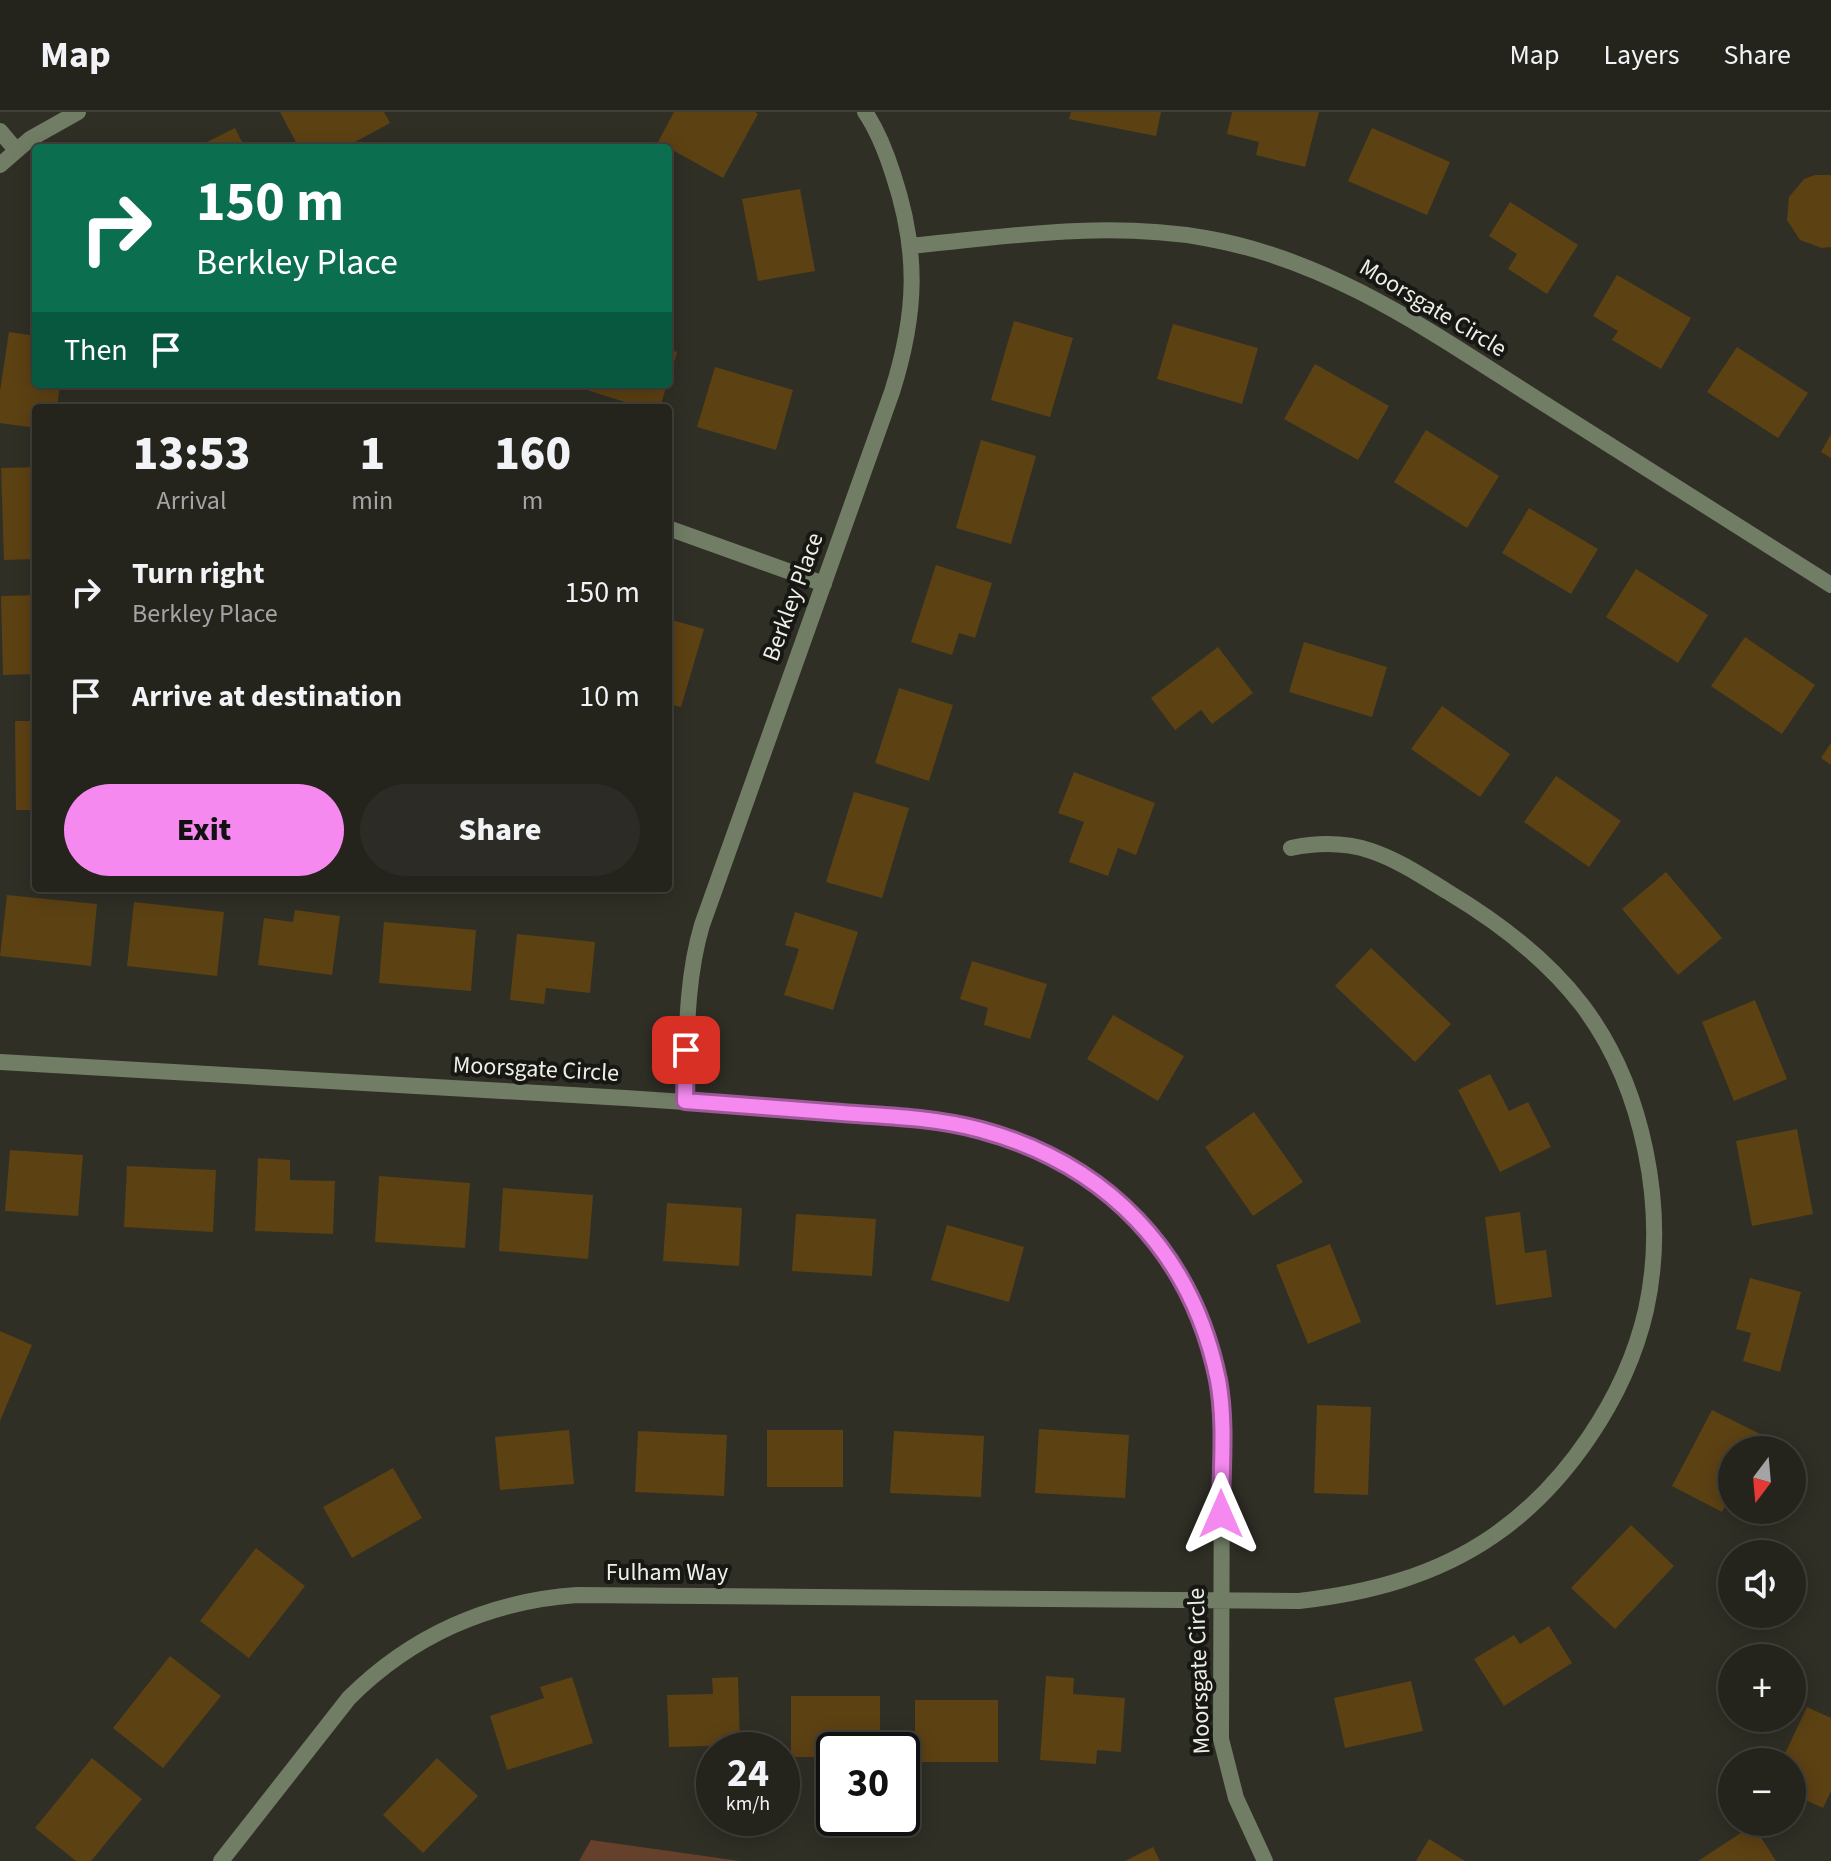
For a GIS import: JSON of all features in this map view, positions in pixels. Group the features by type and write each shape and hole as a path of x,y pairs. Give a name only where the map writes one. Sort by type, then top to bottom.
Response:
{"street":[{"path":"0,165 30,139 78,112"},
{"name":"Berkley Place","path":"685,1101 688,1001 695,949 903,359 913,276 910,246 899,191 886,151 865,112"},
{"path":"0,131 16,150"},
{"name":"Moorsgate Circle","path":"910,246 1042,233 1145,230 1238,246 1308,268 1388,305 1831,585"},
{"path":"672,529 824,584"},
{"name":"Fulham Way","path":"221,1861 349,1698 372,1675 414,1645 470,1617 513,1603 577,1595 1299,1601 1345,1596 1427,1572 1493,1536 1548,1489 1590,1437 1606,1409 1637,1340 1646,1310 1651,1274 1653,1209 1641,1138 1631,1102 1601,1034 1561,980 1497,923 1384,854 1347,844 1312,844 1291,848"},
{"name":"Moorsgate Circle","path":"0,1062 685,1101 884,1116 979,1130 1045,1153 1099,1184 1165,1252 1175,1267 1201,1323 1218,1381 1222,1431 1221,1739 1236,1798 1265,1861"}],"shaded area":[{"path":"591,1840 740,1861 579,1861"}],"building":[{"path":"280,112 384,112 390,123 351,144 297,144"},
{"path":"674,112 758,114 723,178 672,150 672,144 658,142"},
{"path":"1071,112 1161,112 1156,136 1069,119"},
{"path":"1232,112 1319,112 1305,167 1256,155 1259,142 1227,134"},
{"path":"235,128 243,144 203,144"},
{"path":"1372,128 1450,162 1427,215 1348,181"},
{"path":"1831,175 1831,247 1822,248 1800,240 1787,220 1789,197 1804,179"},
{"path":"800,189 815,271 758,281 742,199"},
{"path":"1510,202 1578,245 1547,294 1508,269 1517,254 1489,236"},
{"path":"1617,275 1691,318 1661,369 1612,340 1618,331 1593,316"},
{"path":"1014,321 1073,338 1050,417 991,400"},
{"path":"1173,324 1258,348 1242,404 1157,379"},
{"path":"9,332 32,335 32,388 60,388 58,404 32,404 32,427 0,423 0,391"},
{"path":"1737,347 1808,393 1778,438 1707,392"},
{"path":"672,350 677,352 672,370"},
{"path":"1315,364 1389,406 1358,460 1284,419"},
{"path":"715,367 793,390 776,450 697,427"},
{"path":"581,388 666,388 661,404 631,404"},
{"path":"1426,430 1499,476 1467,528 1394,482"},
{"path":"1831,434 1831,458 1821,452"},
{"path":"981,440 1036,456 1011,544 956,528"},
{"path":"32,467 32,559 4,560 1,468"},
{"path":"1529,508 1598,549 1571,594 1502,553"},
{"path":"936,565 992,583 975,638 959,633 952,655 911,642"},
{"path":"1636,569 1708,615 1678,663 1606,617"},
{"path":"32,595 32,674 3,675 1,596"},
{"path":"672,620 704,629 681,707 672,705"},
{"path":"1745,637 1815,685 1782,734 1711,686"},
{"path":"1304,642 1387,667 1372,717 1289,692"},
{"path":"1218,647 1253,693 1212,724 1201,710 1175,730 1151,698"},
{"path":"899,688 953,705 929,781 875,763"},
{"path":"1442,706 1510,754 1480,797 1411,749"},
{"path":"15,721 32,721 32,810 16,810"},
{"path":"1831,743 1831,765 1821,758"},
{"path":"1074,772 1155,803 1136,855 1118,848 1108,876 1069,862 1084,822 1058,813"},
{"path":"1556,776 1621,821 1589,867 1524,822"},
{"path":"854,792 909,808 882,898 826,882"},
{"path":"1666,872 1722,938 1678,975 1622,909"},
{"path":"7,895 97,904 91,966 0,956"},
{"path":"134,902 224,912 217,976 127,966"},
{"path":"295,910 340,916 332,975 258,965 264,918 293,922"},
{"path":"795,912 858,932 833,1010 784,995 799,949 785,945"},
{"path":"384,922 476,930 471,991 379,983"},
{"path":"517,934 595,942 590,993 546,988 544,1004 510,1000"},
{"path":"1371,948 1451,1024 1415,1062 1335,986"},
{"path":"972,961 1047,984 1030,1039 984,1025 988,1008 960,999"},
{"path":"1755,1000 1787,1079 1734,1101 1702,1022"},
{"path":"1113,1015 1184,1056 1158,1101 1087,1059"},
{"path":"1490,1074 1509,1111 1528,1102 1551,1147 1500,1172 1458,1090"},
{"path":"1254,1112 1303,1182 1253,1216 1205,1147"},
{"path":"1797,1129 1813,1214 1752,1226 1736,1141"},
{"path":"10,1150 83,1155 78,1216 5,1211"},
{"path":"258,1158 290,1160 290,1180 335,1181 333,1234 255,1231"},
{"path":"127,1166 216,1170 213,1232 124,1227"},
{"path":"379,1176 470,1183 465,1248 375,1242"},
{"path":"503,1188 593,1195 588,1259 499,1251"},
{"path":"667,1203 742,1208 739,1266 663,1261"},
{"path":"1520,1212 1525,1253 1546,1250 1552,1297 1496,1305 1485,1217"},
{"path":"796,1214 876,1219 872,1276 792,1271"},
{"path":"947,1225 1024,1247 1009,1302 931,1280"},
{"path":"1330,1244 1361,1322 1308,1344 1276,1265"},
{"path":"1750,1278 1801,1292 1780,1372 1743,1361 1751,1333 1736,1329"},
{"path":"0,1331 32,1345 0,1421"},
{"path":"1317,1405 1371,1407 1368,1495 1314,1493"},
{"path":"1712,1410 1762,1435 1718,1436 1718,1510 1672,1486"},
{"path":"1039,1429 1129,1435 1125,1498 1035,1493"},
{"path":"569,1430 574,1484 500,1490 495,1437"},
{"path":"767,1430 843,1430 843,1487 767,1487"},
{"path":"638,1431 727,1435 724,1496 635,1492"},
{"path":"894,1431 984,1436 981,1497 890,1493"},
{"path":"393,1468 422,1518 352,1558 323,1507"},
{"path":"1631,1525 1674,1566 1615,1629 1571,1588"},
{"path":"256,1548 305,1586 249,1658 200,1621"},
{"path":"1549,1626 1572,1663 1504,1706 1474,1659 1514,1635 1520,1644"},
{"path":"170,1656 221,1696 163,1768 113,1728"},
{"path":"1046,1676 1074,1678 1073,1694 1125,1698 1121,1752 1097,1750 1096,1764 1040,1760"},
{"path":"572,1677 593,1743 507,1770 490,1716 544,1698 540,1687"},
{"path":"738,1677 740,1732 696,1732 696,1746 669,1747 667,1695 713,1694 712,1678"},
{"path":"1411,1681 1423,1731 1345,1748 1334,1698"},
{"path":"791,1696 880,1696 880,1732 816,1732 816,1757 800,1757 800,1732 791,1732"},
{"path":"915,1700 998,1700 998,1762 920,1762 920,1732 915,1732"},
{"path":"1806,1709 1831,1718 1831,1791 1823,1808 1806,1800 1806,1748 1788,1748 1795,1732 1806,1732"},
{"path":"92,1758 142,1799 91,1861 76,1861 35,1828"},
{"path":"437,1758 478,1796 423,1853 383,1815"},
{"path":"1736,1836 1760,1836 1776,1861 1698,1861"},
{"path":"1429,1839 1465,1861 1416,1861"},
{"path":"1153,1847 1160,1861 1125,1861"}],"route":[{"path":"686,1050 685,1101 949,1123 1028,1145 1099,1184 1141,1223 1165,1252 1201,1323 1218,1381 1221,1406 1221,1514"}]}
